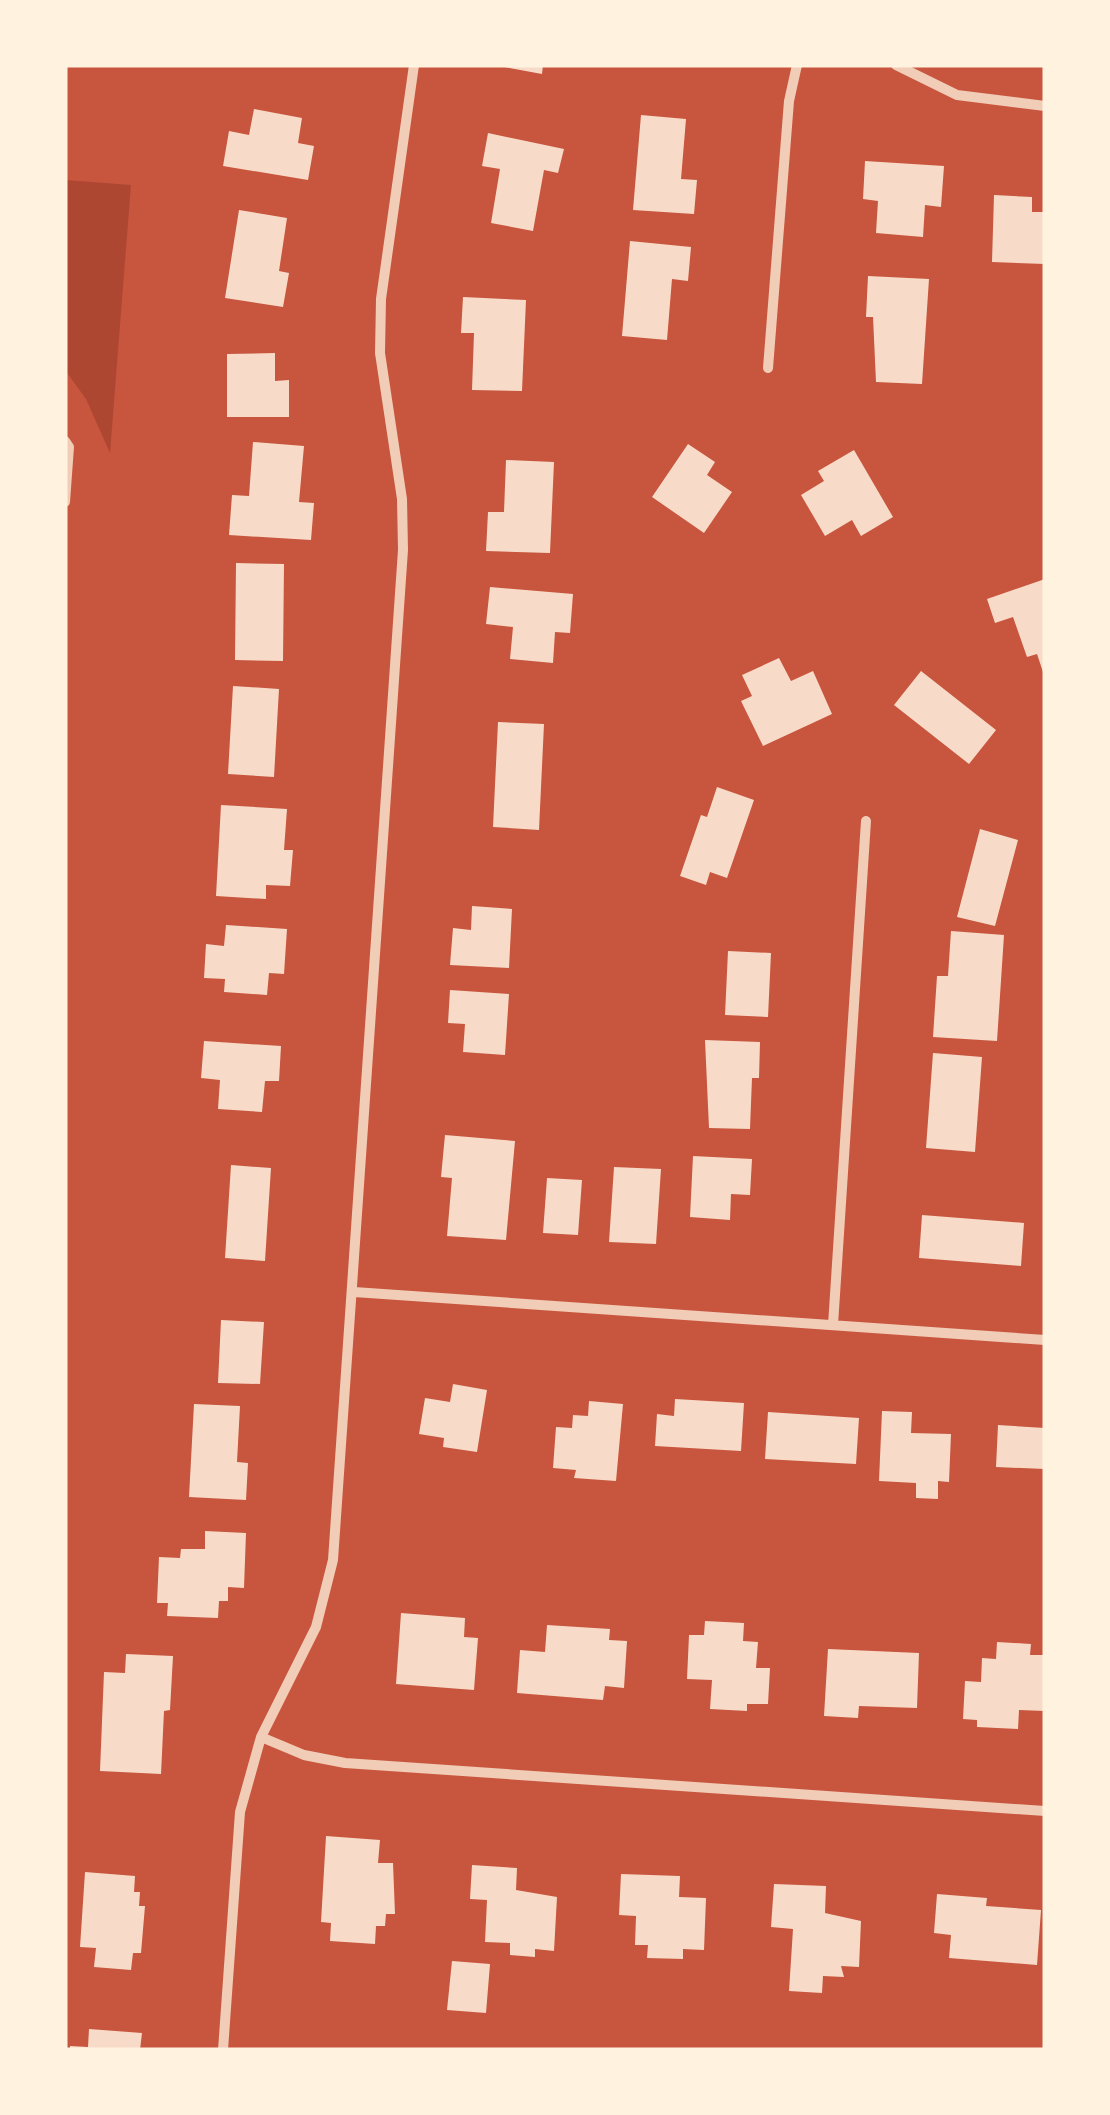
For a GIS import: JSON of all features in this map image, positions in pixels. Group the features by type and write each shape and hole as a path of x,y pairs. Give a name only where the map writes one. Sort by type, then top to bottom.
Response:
{"street":[{"path":"222,2050 240,1812 261,1737 316,1627 333,1560 402,550 400,480 380,353 381,300 414,65"},
{"path":"768,368 790,100 797,65"},
{"path":"896,65 957,95 1045,106"},
{"path":"65,502 67,444"},
{"path":"833,1326 866,821"},
{"path":"354,1292 1045,1340"},
{"path":"261,1737 304,1755 346,1763 1045,1812"}],"shaded area":[{"path":"65,180 131,185 110,453 86,399 65,370"}],"building":[{"path":"494,65 543,65 542,74"},
{"path":"254,109 302,118 298,143 314,146 308,180 223,166 229,131 249,135"},
{"path":"641,115 686,119 681,179 697,180 694,214 633,210"},
{"path":"488,133 564,149 558,173 544,170 533,231 491,223 500,169 482,166"},
{"path":"865,161 944,166 941,207 925,205 923,237 876,233 878,201 863,199"},
{"path":"994,195 1032,197 1032,212 1045,212 1045,264 992,262"},
{"path":"239,210 287,218 279,271 289,273 283,307 225,298"},
{"path":"630,241 691,247 688,281 672,279 667,340 622,336"},
{"path":"868,276 929,279 922,384 876,382 873,317 866,317"},
{"path":"463,297 526,300 522,391 472,390 474,333 461,333"},
{"path":"275,353 275,381 289,380 289,417 227,417 227,354"},
{"path":"253,442 304,446 299,502 314,503 311,540 229,535 232,495 249,496"},
{"path":"688,444 715,462 707,475 732,492 704,533 652,497"},
{"path":"854,450 893,517 861,536 852,520 825,536 801,495 824,481 818,471"},
{"path":"506,460 554,462 550,553 486,551 488,512 504,512"},
{"path":"236,563 284,564 283,661 235,660"},
{"path":"1045,579 1044,675 1037,654 1027,657 1013,617 995,623 987,599"},
{"path":"490,587 573,594 570,633 555,632 553,663 510,659 513,627 486,624"},
{"path":"779,658 791,681 813,671 832,714 763,746 741,701 752,696 742,675"},
{"path":"921,671 996,730 969,764 894,705"},
{"path":"233,686 279,689 274,777 228,774"},
{"path":"498,722 544,724 539,830 493,827"},
{"path":"717,787 754,800 727,878 710,872 706,885 680,876 701,815 707,817"},
{"path":"221,805 287,809 284,850 293,850 290,886 266,885 266,899 216,896"},
{"path":"980,829 1018,840 995,926 957,917"},
{"path":"472,906 512,909 509,968 450,965 453,928 471,930"},
{"path":"226,925 287,929 284,974 269,973 267,995 224,992 225,979 204,978 206,944 224,946"},
{"path":"951,931 1004,935 997,1041 933,1037 937,976 948,976"},
{"path":"728,951 771,953 768,1017 725,1015"},
{"path":"450,990 509,994 505,1055 463,1052 465,1024 448,1023"},
{"path":"705,1040 760,1042 759,1078 752,1078 750,1129 709,1128"},
{"path":"204,1041 281,1046 279,1081 265,1081 262,1112 218,1109 220,1080 201,1078"},
{"path":"933,1053 982,1057 975,1152 926,1148"},
{"path":"445,1135 515,1141 506,1240 447,1236 452,1178 441,1177"},
{"path":"693,1156 752,1159 750,1195 731,1194 730,1220 690,1217"},
{"path":"231,1165 271,1168 265,1261 225,1258"},
{"path":"614,1167 661,1169 656,1244 609,1242"},
{"path":"547,1178 582,1180 578,1235 543,1233"},
{"path":"922,1215 1024,1223 1021,1266 919,1258"},
{"path":"221,1320 264,1322 260,1384 218,1383"},
{"path":"453,1384 487,1390 477,1452 443,1447 444,1438 419,1434 425,1398 450,1402"},
{"path":"675,1399 744,1403 741,1451 655,1446 657,1414 674,1416"},
{"path":"589,1401 623,1404 616,1481 574,1478 576,1470 553,1468 556,1427 572,1428 573,1415 588,1416"},
{"path":"194,1404 240,1406 237,1462 248,1463 246,1500 189,1497"},
{"path":"882,1411 912,1412 911,1433 951,1434 949,1482 938,1481 938,1499 916,1498 916,1483 879,1481"},
{"path":"768,1412 859,1418 856,1464 765,1459"},
{"path":"998,1425 1045,1428 1045,1469 996,1467"},
{"path":"205,1531 246,1533 244,1588 228,1587 228,1601 219,1601 218,1618 167,1616 168,1603 157,1603 159,1557 180,1558 181,1549 205,1549"},
{"path":"401,1613 465,1618 464,1637 478,1638 474,1690 396,1684"},
{"path":"705,1621 744,1623 743,1641 758,1642 756,1668 770,1668 768,1704 747,1704 747,1711 710,1709 712,1680 687,1679 689,1635 704,1635"},
{"path":"547,1625 610,1629 609,1640 627,1641 624,1688 605,1686 603,1700 517,1693 520,1650 545,1652"},
{"path":"997,1642 1031,1644 1030,1655 1045,1655 1045,1711 1019,1710 1018,1729 977,1727 977,1720 963,1719 965,1681 981,1682 982,1658 996,1659"},
{"path":"828,1649 919,1653 917,1708 859,1706 858,1718 824,1716"},
{"path":"126,1654 173,1656 170,1710 164,1711 161,1774 100,1771 104,1672 125,1673"},
{"path":"326,1836 380,1840 378,1863 393,1863 395,1914 386,1914 385,1926 376,1926 375,1944 330,1941 331,1923 321,1922"},
{"path":"472,1865 517,1868 516,1890 557,1897 554,1951 535,1949 535,1957 510,1955 510,1943 485,1942 487,1900 470,1899"},
{"path":"85,1872 135,1876 134,1892 140,1892 139,1906 145,1906 141,1953 133,1953 131,1970 94,1967 96,1948 80,1947"},
{"path":"621,1874 680,1876 679,1897 706,1898 704,1950 683,1949 683,1959 647,1958 648,1945 635,1945 636,1916 619,1915"},
{"path":"774,1884 826,1886 825,1913 861,1921 859,1967 841,1966 844,1977 823,1976 822,1993 789,1991 793,1929 771,1927"},
{"path":"937,1894 987,1898 986,1906 1041,1910 1037,1965 949,1958 951,1935 934,1933"},
{"path":"452,1961 490,1964 486,2013 447,2010"},
{"path":"89,2029 142,2033 140,2050 70,2050 70,2046 88,2047"}]}
